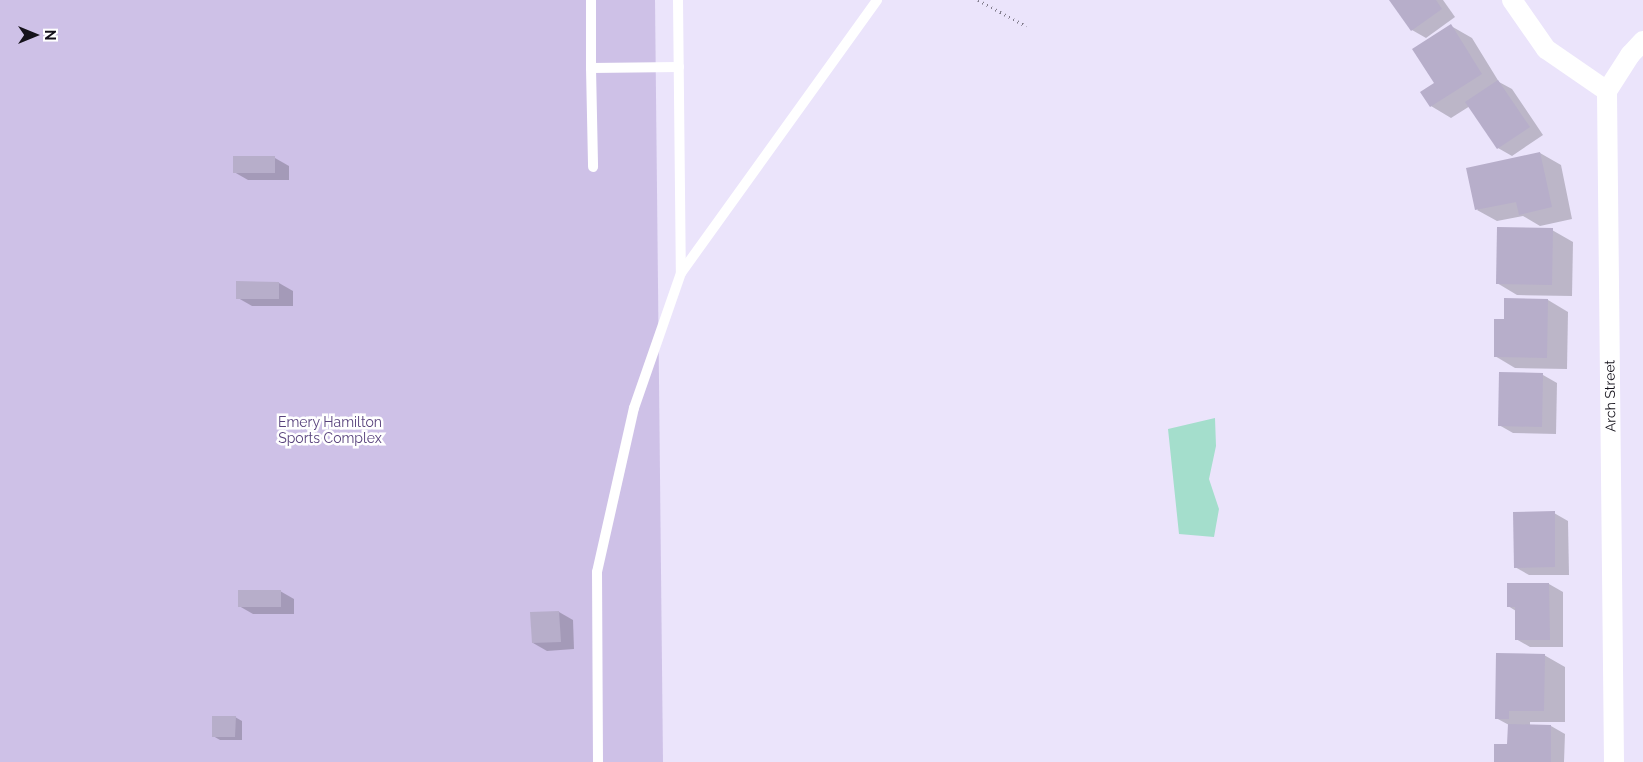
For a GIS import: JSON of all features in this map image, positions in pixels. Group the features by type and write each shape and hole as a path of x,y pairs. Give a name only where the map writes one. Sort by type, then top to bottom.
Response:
{"street":[{"path":"1512,0 1546,49 1607,91 1630,55 1643,41"},
{"name":"Arch Street","path":"1607,91 1614,762"}],"lane":[{"path":"592,0 593,167"},
{"path":"678,0 681,273"},
{"path":"598,762 597,572 634,408 681,273 877,0"},
{"path":"592,68 679,67"}],"path":[{"path":"978,0 1026,26"}],"green space":[{"name":"Emery Hamilton Sports Complex","path":"0,0 655,0 663,762 0,762"}],"shaded area":[{"path":"1215,418 1216,446 1209,479 1219,509 1214,537 1179,534 1168,429"}],"building":[{"path":"1389,0 1436,0 1442,9 1411,31"},
{"path":"1451,24 1482,74 1430,107 1420,92 1434,83 1412,49"},
{"path":"1498,80 1530,127 1497,149 1465,102"},
{"path":"1540,152 1552,207 1519,215 1516,202 1475,210 1466,168"},
{"path":"233,156 275,156 275,173 233,173"},
{"path":"1497,227 1553,228 1552,285 1496,284"},
{"path":"236,281 279,282 279,299 236,299"},
{"path":"1504,298 1548,299 1547,358 1494,357 1494,319 1504,319"},
{"path":"1499,372 1543,373 1542,427 1498,426"},
{"path":"1555,511 1555,567 1514,568 1513,512"},
{"path":"1507,583 1549,583 1550,640 1515,640 1515,607 1507,607"},
{"path":"238,590 281,590 281,607 238,607"},
{"path":"559,611 561,642 532,643 530,612"},
{"path":"1496,653 1545,654 1544,711 1509,711 1509,719 1495,719"},
{"path":"212,716 236,716 235,737 212,737"},
{"path":"1508,724 1551,725 1551,762 1494,762 1494,744 1507,744"}]}
